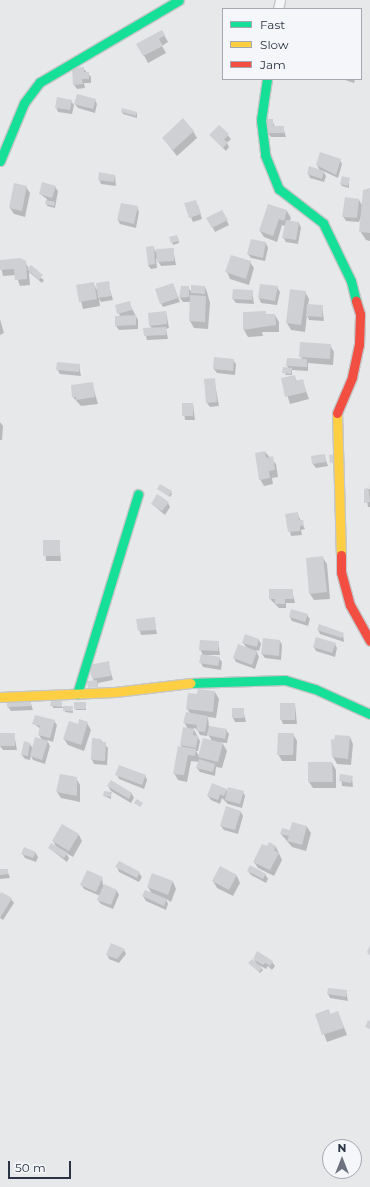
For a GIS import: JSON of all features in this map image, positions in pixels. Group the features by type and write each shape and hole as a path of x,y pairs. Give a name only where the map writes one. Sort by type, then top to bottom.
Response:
{"street":[{"path":"0,160 24,103 40,82 179,0"},
{"path":"267,80 261,120 265,155 279,189 323,223 351,282 360,314 359,345 353,370 337,412 341,572 350,605 370,641"},
{"path":"77,694 138,494"},
{"path":"0,697 115,692 192,683 285,680 314,688 370,714"}],"building":[{"path":"162,30 165,35 159,39 163,46 143,56 136,44"},
{"path":"84,67 84,72 89,72 89,79 82,79 83,84 73,85 72,68"},
{"path":"77,94 96,99 93,109 74,104"},
{"path":"57,97 72,100 70,110 55,108"},
{"path":"122,108 137,112 136,116 121,112"},
{"path":"183,118 194,131 173,150 162,138"},
{"path":"267,119 273,119 273,126 284,126 284,133 267,133"},
{"path":"219,125 229,134 224,140 228,142 223,148 209,135"},
{"path":"320,152 341,159 336,175 316,165"},
{"path":"309,166 324,171 322,179 307,174"},
{"path":"99,172 115,175 114,182 98,180"},
{"path":"342,176 350,178 348,186 340,184"},
{"path":"42,182 56,186 52,198 39,194"},
{"path":"14,183 27,186 22,211 9,208"},
{"path":"370,188 370,233 359,232 363,190"},
{"path":"345,197 359,199 357,218 342,217"},
{"path":"46,200 55,202 54,206 45,204"},
{"path":"196,200 201,214 189,218 184,203"},
{"path":"121,203 138,206 134,224 117,220"},
{"path":"268,204 287,210 284,221 279,219 273,236 259,231"},
{"path":"222,210 228,220 212,228 206,218"},
{"path":"286,220 299,222 296,240 282,238"},
{"path":"177,235 179,241 171,243 169,237"},
{"path":"251,239 266,242 263,258 247,254"},
{"path":"154,246 155,264 148,265 146,247"},
{"path":"174,248 174,261 157,262 156,249"},
{"path":"231,255 251,261 246,279 225,272"},
{"path":"20,258 26,261 27,279 15,280 14,269 0,270 0,260"},
{"path":"31,265 43,275 39,280 27,269"},
{"path":"109,281 111,296 98,298 96,283"},
{"path":"94,282 97,299 79,302 76,285"},
{"path":"173,283 178,298 160,304 155,289"},
{"path":"260,284 278,286 275,301 258,298"},
{"path":"191,285 205,286 205,294 191,293"},
{"path":"181,286 189,286 189,297 179,298"},
{"path":"233,289 253,290 252,300 232,299"},
{"path":"290,289 306,291 301,325 286,323"},
{"path":"190,295 206,296 205,322 189,321"},
{"path":"130,301 132,310 117,314 115,305"},
{"path":"307,304 323,305 322,317 306,316"},
{"path":"166,311 167,324 149,326 148,313"},
{"path":"266,311 266,314 275,314 276,325 243,330 243,312"},
{"path":"136,315 136,325 115,326 115,316"},
{"path":"166,327 166,335 144,336 143,328"},
{"path":"300,342 331,344 330,359 299,357"},
{"path":"214,357 234,359 233,371 213,369"},
{"path":"287,358 307,359 307,367 286,366"},
{"path":"57,362 80,364 79,372 56,370"},
{"path":"283,367 292,368 291,374 282,373"},
{"path":"295,375 296,381 303,379 306,392 285,397 281,378"},
{"path":"215,378 217,402 206,403 204,379"},
{"path":"93,382 95,397 76,400 76,397 72,397 71,385"},
{"path":"182,403 193,403 193,416 182,416"},
{"path":"265,451 266,458 273,456 275,470 269,471 270,478 259,480 255,453"},
{"path":"325,454 326,462 312,464 311,456"},
{"path":"336,454 338,462 330,463 329,455"},
{"path":"160,484 172,491 169,496 157,489"},
{"path":"368,484 370,502 364,503 364,489 368,488"},
{"path":"157,494 169,502 162,511 151,504"},
{"path":"298,512 299,520 303,520 304,525 300,526 300,531 288,532 285,514"},
{"path":"43,540 60,540 60,556 43,556"},
{"path":"323,556 327,592 309,594 306,558"},
{"path":"269,589 293,589 293,599 285,599 285,604 275,604 275,599 269,599"},
{"path":"291,609 308,614 305,622 289,617"},
{"path":"155,617 156,630 138,631 136,619"},
{"path":"319,624 344,633 342,638 317,630"},
{"path":"245,634 259,639 257,647 242,643"},
{"path":"316,637 336,643 332,653 313,647"},
{"path":"263,638 280,640 279,656 261,654"},
{"path":"200,640 219,641 218,651 199,650"},
{"path":"238,644 257,651 252,665 233,658"},
{"path":"201,654 220,657 218,666 199,663"},
{"path":"109,661 111,676 92,679 89,665"},
{"path":"97,680 98,687 88,688 87,681"},
{"path":"198,689 215,691 213,712 186,709 188,693 197,694"},
{"path":"31,700 31,706 7,707 7,701"},
{"path":"51,701 62,701 62,707 50,706"},
{"path":"74,702 86,702 86,709 74,709"},
{"path":"280,703 295,703 295,720 280,720"},
{"path":"63,706 73,706 72,711 63,711"},
{"path":"232,708 244,708 244,718 232,718"},
{"path":"186,712 208,716 205,732 196,731 197,725 183,723"},
{"path":"35,715 55,720 50,738 38,735 40,726 32,724"},
{"path":"79,719 88,722 81,745 63,739 69,721 78,724"},
{"path":"209,726 227,729 225,739 207,735"},
{"path":"183,727 194,729 193,735 198,736 196,748 180,745"},
{"path":"0,733 15,733 15,746 0,746"},
{"path":"278,733 294,733 293,755 277,755"},
{"path":"335,735 350,736 348,759 332,757 331,739 334,740"},
{"path":"35,737 48,741 42,760 30,756"},
{"path":"92,738 101,739 101,742 106,742 105,761 91,760"},
{"path":"203,738 223,743 218,762 198,757"},
{"path":"24,741 30,743 28,756 21,755"},
{"path":"178,746 196,749 195,756 188,755 184,775 173,774"},
{"path":"199,759 215,764 213,772 196,768"},
{"path":"308,762 332,762 333,782 308,782"},
{"path":"119,765 146,775 142,785 115,775"},
{"path":"60,774 77,777 77,796 56,792"},
{"path":"340,774 353,776 351,783 339,781"},
{"path":"111,780 132,793 129,799 107,786"},
{"path":"212,783 227,789 224,796 220,794 218,800 207,796"},
{"path":"228,787 244,791 240,804 225,800"},
{"path":"104,791 112,792 111,797 103,796"},
{"path":"137,799 143,803 140,807 134,803"},
{"path":"226,806 241,811 235,830 220,826"},
{"path":"292,822 307,826 302,845 287,841 289,836 280,834 282,828 290,830"},
{"path":"62,824 79,834 69,851 52,841"},
{"path":"269,842 276,846 274,850 279,853 270,870 253,862 262,844 267,846"},
{"path":"51,843 68,853 64,858 48,848"},
{"path":"24,847 36,852 33,858 21,854"},
{"path":"119,861 140,872 137,878 115,867"},
{"path":"250,865 266,874 263,879 247,871"},
{"path":"220,866 237,875 229,890 212,881"},
{"path":"0,869 8,869 8,874 0,875"},
{"path":"87,870 103,877 96,892 80,885"},
{"path":"152,873 173,881 168,895 147,887"},
{"path":"104,884 117,890 111,905 97,900"},
{"path":"145,890 167,899 164,906 142,896"},
{"path":"1,892 12,898 0,918 0,894"},
{"path":"111,943 125,949 117,959 106,955"},
{"path":"370,945 370,956 367,952"},
{"path":"257,951 273,961 270,966 265,963 263,965 253,959"},
{"path":"252,959 262,968 259,972 248,963"},
{"path":"328,988 347,990 346,997 327,994"},
{"path":"329,1009 330,1014 338,1011 344,1028 322,1035 315,1014"},
{"path":"368,1020 370,1021 370,1029 365,1027"}],"traffic: fast":[{"path":"0,161 24,103 40,82 179,0"},
{"path":"267,80 261,120 265,155 279,189 323,223 351,281 356,301"},
{"path":"77,694 138,494"},
{"path":"190,683 285,680 315,689 370,714"}],"traffic: slow":[{"path":"337,413 341,555"},
{"path":"0,697 115,692 190,683"}],"traffic: jam":[{"path":"337,413 352,377 359,345 360,314 356,301"},
{"path":"341,555 341,572 350,605 370,641"}]}
